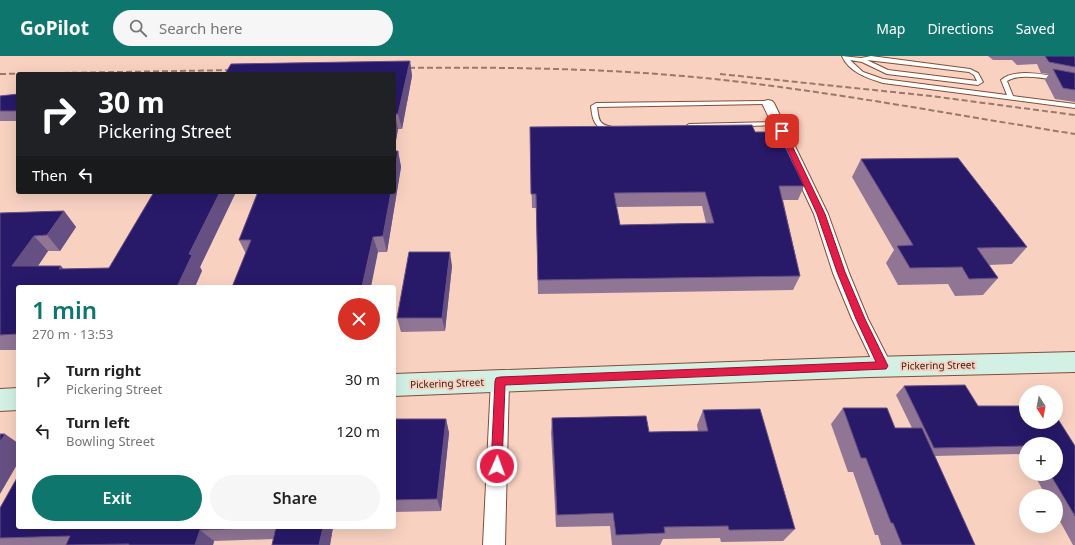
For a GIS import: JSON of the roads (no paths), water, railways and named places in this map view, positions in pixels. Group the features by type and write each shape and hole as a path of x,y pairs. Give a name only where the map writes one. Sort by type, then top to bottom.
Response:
{"main road":[{"name":"Pickering Street","path":"396,385 883,366 1075,362"},
{"path":"0,400 16,399"}],"street":[{"path":"768,103 821,214 841,272 860,319 883,366"},
{"path":"494,545 500,381"}],"lane":[{"path":"846,58 875,59 970,72 976,74 980,82 978,83 887,72 863,59"},
{"path":"846,58 858,72 871,78 883,81 1075,106"},
{"path":"1010,97 1004,80 1010,76 1022,75 1075,82"},
{"path":"615,128 600,127 597,124 594,106 601,104 768,103"},
{"path":"685,126 778,124"}],"railway":[{"path":"400,68 597,70 675,75 805,90 1075,134"},
{"path":"119,72 238,70"},
{"path":"0,74 16,74"},
{"path":"720,74 931,96 1075,115"}]}
